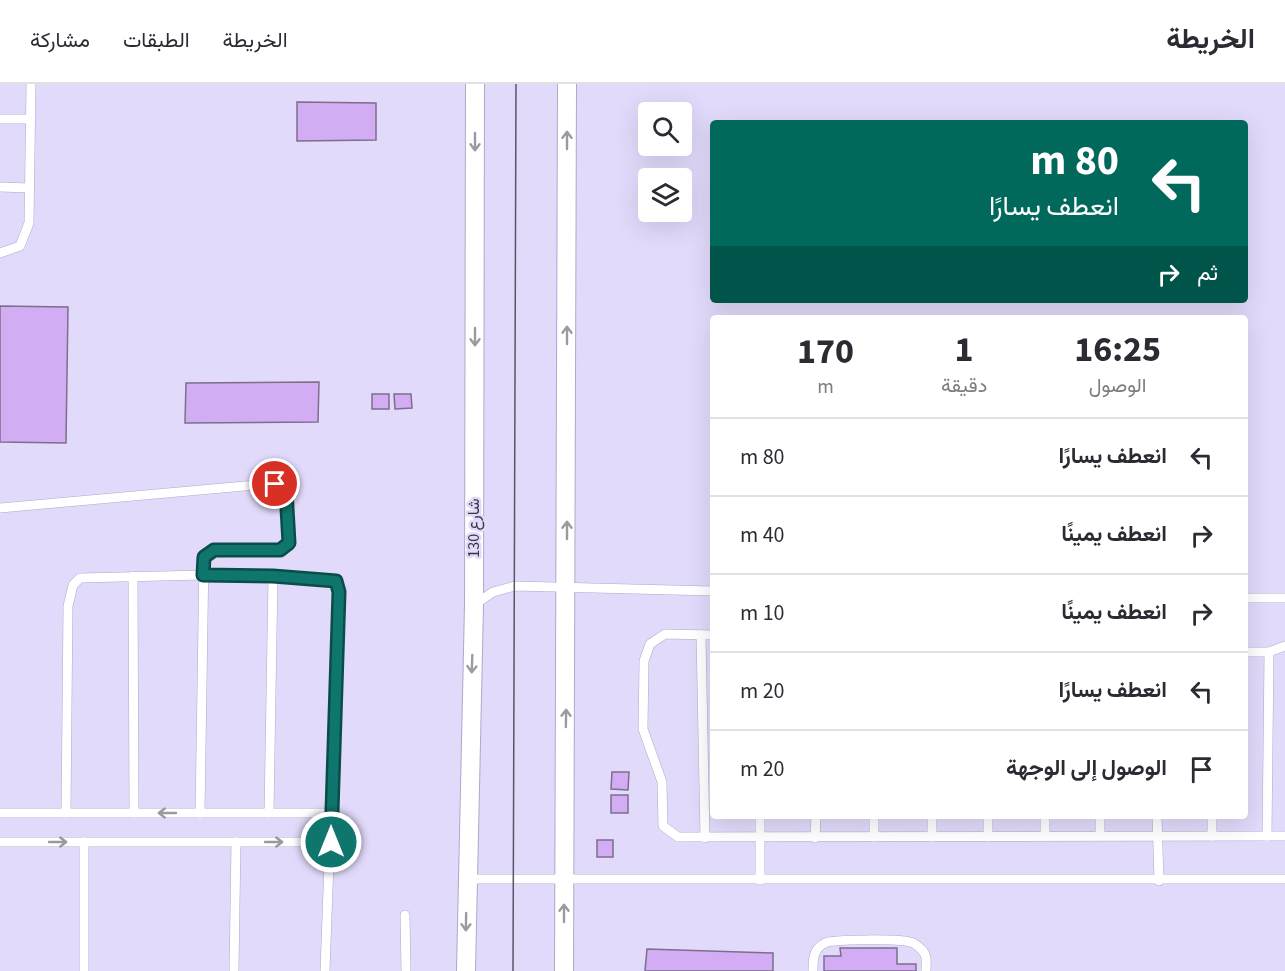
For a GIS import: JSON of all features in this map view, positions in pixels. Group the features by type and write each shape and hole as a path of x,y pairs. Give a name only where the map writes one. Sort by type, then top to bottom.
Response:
{"street":[{"name":"شارع 130","path":"466,971 474,606 475,84"},
{"path":"564,971 567,84"}],"lane":[{"path":"0,253 20,246 29,223 31,84"},
{"path":"0,119 31,119"},
{"path":"0,187 30,188"},
{"path":"0,508 268,484 275,484 286,491 289,543 285,548 280,550 214,550 204,557 200,813"},
{"path":"66,813 69,595 73,585 80,578 203,575 273,576 336,581 339,592 325,971"},
{"path":"133,576 134,813"},
{"path":"269,813 273,576"},
{"path":"474,606 494,592 516,586 710,591"},
{"path":"1248,598 1285,598"},
{"path":"710,635 665,634 650,644 644,661 643,729 662,782 663,826 678,837 1285,836"},
{"path":"701,635 705,838"},
{"path":"1248,652 1269,652 1285,646"},
{"path":"1267,836 1269,652"},
{"path":"0,813 330,813"},
{"path":"760,819 760,880"},
{"path":"815,838 816,819"},
{"path":"874,819 874,837"},
{"path":"932,819 932,837"},
{"path":"988,819 988,837"},
{"path":"1045,819 1045,836"},
{"path":"1100,819 1100,835"},
{"path":"1157,819 1159,881"},
{"path":"1212,819 1212,836"},
{"path":"0,842 331,842"},
{"path":"84,842 84,971"},
{"path":"234,971 236,842"},
{"path":"467,879 1159,881 1285,879"},
{"path":"405,915 406,971"},
{"path":"813,971 814,954 818,948 826,942 839,940 910,942 922,949 926,956 926,971"}],"building":[{"path":"297,102 376,103 376,140 297,141"},
{"path":"0,306 68,307 66,443 0,442"},
{"path":"319,382 318,422 185,423 186,383"},
{"path":"372,394 389,394 389,409 372,409"},
{"path":"394,394 411,394 412,408 395,409"},
{"path":"612,772 629,772 628,790 611,789"},
{"path":"611,795 628,795 628,813 611,813"},
{"path":"597,840 613,840 613,857 597,857"},
{"path":"840,948 897,948 897,964 916,964 916,971 824,971 824,956 841,956"},
{"path":"647,949 773,953 773,971 645,971"}],"tram line":[{"path":"513,971 516,84"}],"route":[{"path":"275,484 286,491 289,543 280,550 214,550 204,557 203,575 325,578 336,581 339,592 330,813 331,842"}]}
